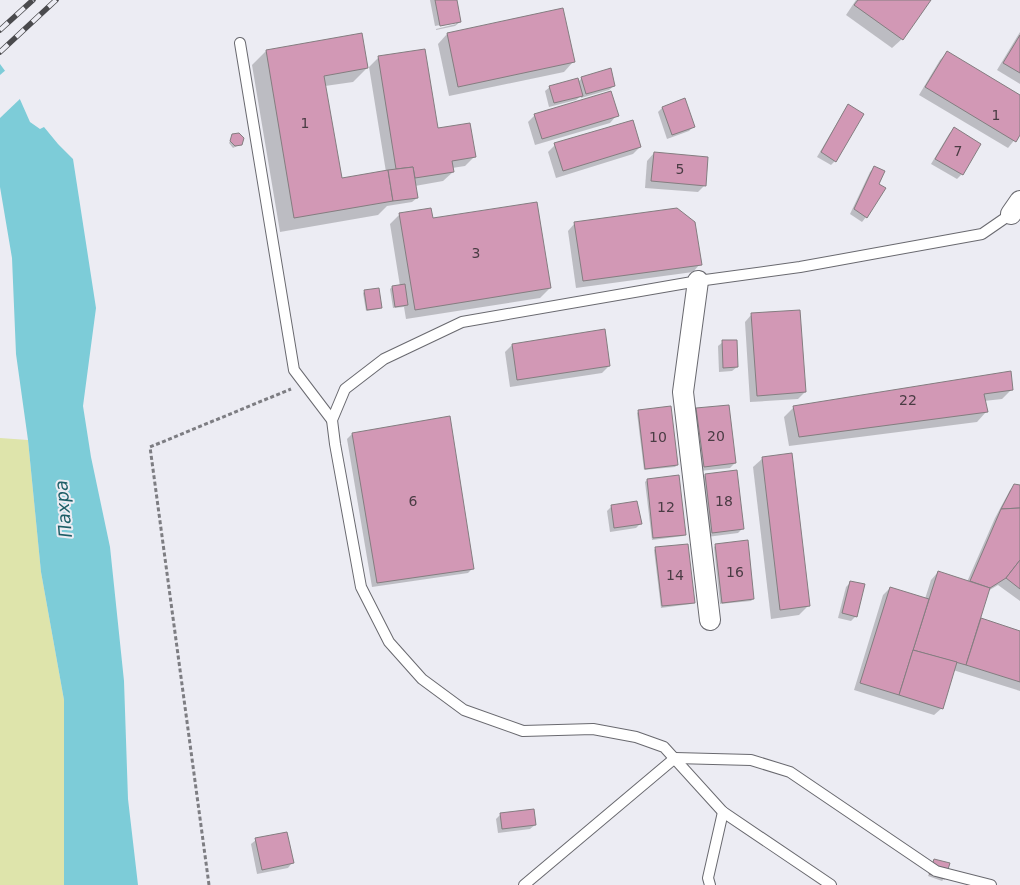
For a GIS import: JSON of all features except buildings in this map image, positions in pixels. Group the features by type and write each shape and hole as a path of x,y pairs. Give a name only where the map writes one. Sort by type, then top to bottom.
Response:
{"street":[{"path":"698,281 683,392 710,620"}],"lane":[{"path":"240,43 294,370 332,420 361,586 389,642 422,679 464,710 523,731 593,729 636,737 664,746 724,812 831,885"},
{"path":"332,420 345,390 384,359 462,322 698,281 800,268 982,234 1015,207"},
{"path":"524,885 675,758 751,760 790,772 936,871 990,885"},
{"path":"710,885 708,878 724,812"}],"path":[{"path":"209,885 150,447 304,384"}],"green space":[{"path":"0,438 28,440 41,572 64,700 64,885 0,885"}],"water":[{"name":"Пахра","path":"0,64 11,79 30,122 40,129 44,127 73,159 96,308 83,406 91,457 110,547 124,681 128,799 138,885 64,885 64,700 41,572 28,440 16,354 12,258 0,187"}],"pier":[{"path":"7,69 14,77 22,97 0,118 0,75"}],"railway":[{"path":"0,30 33,0"},
{"path":"0,52 56,0"}]}
